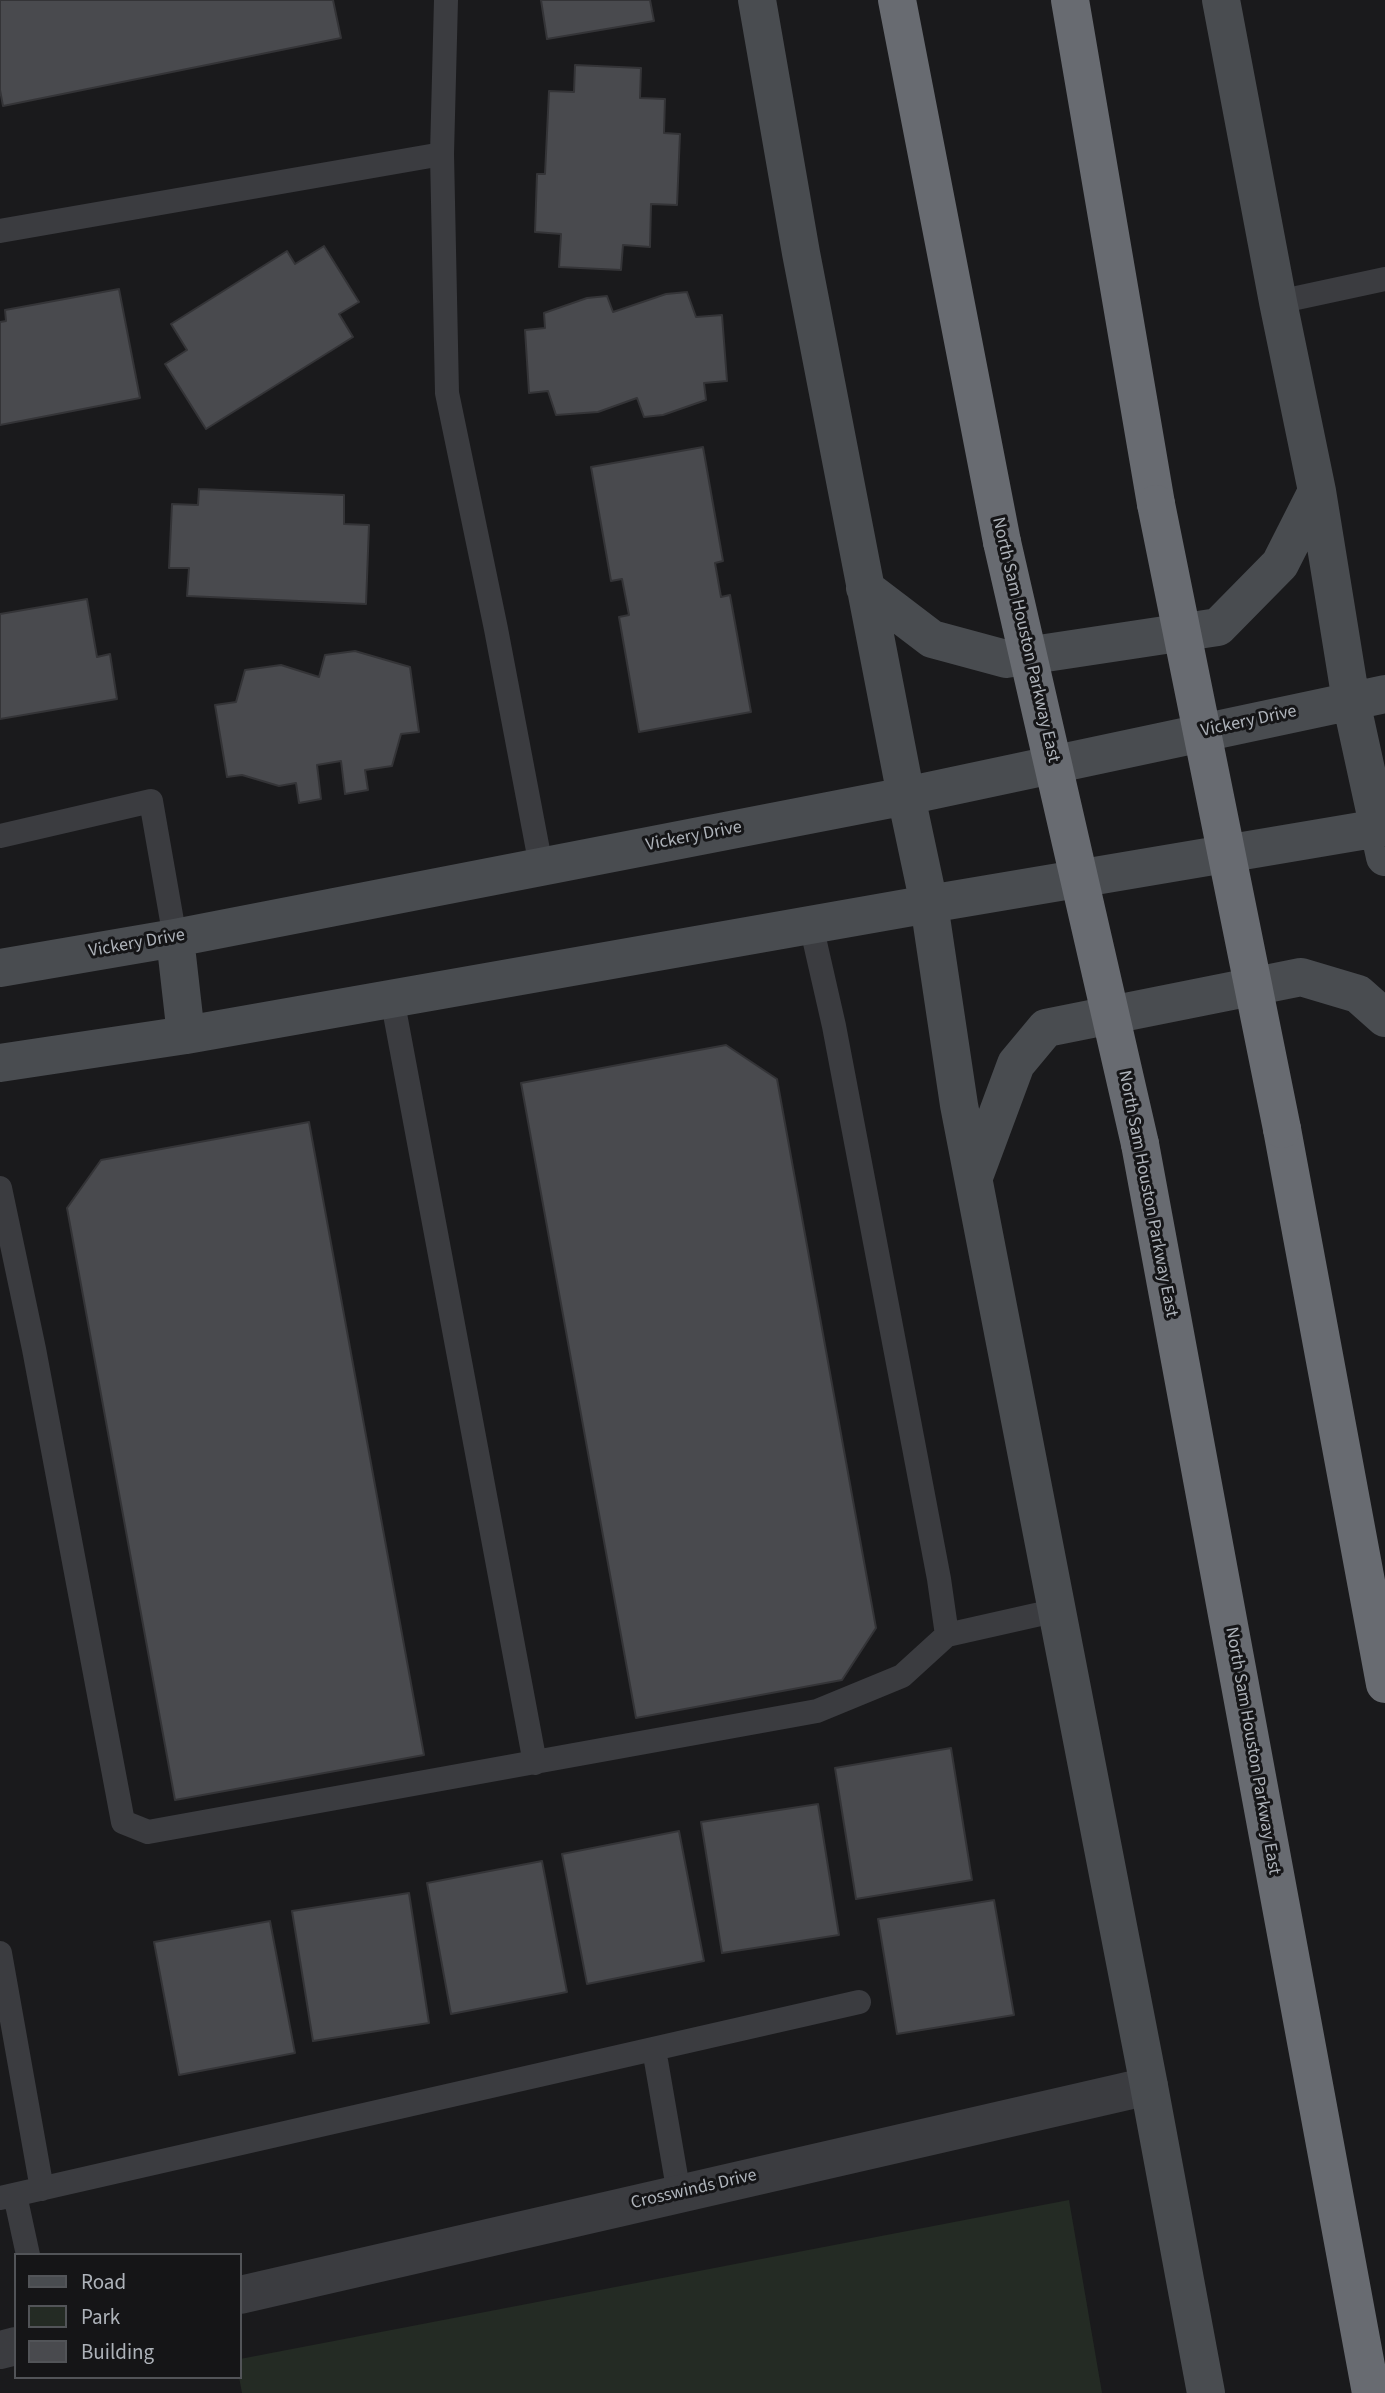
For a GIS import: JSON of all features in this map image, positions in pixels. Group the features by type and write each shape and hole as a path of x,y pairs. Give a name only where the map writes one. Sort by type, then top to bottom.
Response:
{"highway":[{"name":"North Sam Houston Parkway East","path":"897,0 1002,542 1140,1144 1371,2393"},
{"path":"1070,0 1156,504 1282,1129 1385,1684"}],"main road":[{"path":"757,0 803,266 929,904 959,1105 1058,1610 1206,2393"},
{"path":"0,1063 186,1035 929,904 1383,837 1368,698 1317,491 1220,0"},
{"path":"865,588 932,639 1006,659 1218,627 1280,564 1317,491"},
{"name":"Vickery Drive","path":"0,968 175,938 906,796 1368,698"},
{"path":"175,938 186,1035"},
{"path":"974,1179 1016,1064 1046,1028 1301,977 1358,994 1385,1018"}],"street":[{"name":"Crosswinds Drive","path":"242,2295 1149,2086"}],"lane":[{"path":"446,0 442,154 447,393 541,866"},
{"path":"0,231 442,154"},
{"path":"1278,302 1385,279"},
{"path":"0,836 151,801 175,938"},
{"path":"811,925 844,1080 937,1566 947,1635"},
{"path":"392,998 535,1763"},
{"path":"0,1188 34,1349 123,1822 148,1832 817,1711 902,1676 947,1635 1058,1610"},
{"path":"0,1953 42,2189"},
{"path":"27,2253 7,2196 859,2001"},
{"path":"654,2049 679,2194"}],"green space":[{"path":"1069,2200 1102,2393 242,2393 239,2379 242,2379 242,2359"}],"building":[{"path":"0,0 333,0 341,38 3,106 0,90"},
{"path":"541,0 650,0 654,21 547,39"},
{"path":"575,65 641,68 640,98 665,99 664,133 680,134 677,205 651,204 650,247 623,245 621,270 559,267 561,234 535,232 537,174 545,174 549,91 574,92"},
{"path":"324,246 359,302 339,314 353,337 206,429 165,364 187,350 171,324 287,251 295,264"},
{"path":"119,289 140,398 0,425 0,322 6,321 5,310"},
{"path":"687,292 696,317 722,315 727,381 704,383 706,400 663,415 644,417 637,398 598,412 556,415 548,391 529,393 525,330 545,328 544,313 587,298 607,296 613,312 666,294"},
{"path":"703,447 723,561 715,563 721,597 730,595 751,712 639,732 619,617 629,615 622,579 611,581 591,467"},
{"path":"199,489 344,495 344,524 369,525 366,604 187,596 189,568 169,568 172,504 198,505"},
{"path":"87,599 97,657 110,654 117,699 0,719 0,614"},
{"path":"355,651 410,667 419,732 401,734 392,766 365,770 368,790 345,794 341,761 317,765 321,799 299,803 296,783 279,786 242,775 227,777 215,705 236,702 245,670 281,665 319,677 325,655"},
{"path":"726,1045 777,1079 876,1628 842,1680 636,1718 521,1083"},
{"path":"309,1122 424,1755 175,1800 67,1208 101,1160"},
{"path":"951,1748 972,1880 856,1899 835,1768"},
{"path":"818,1804 839,1935 722,1953 701,1822"},
{"path":"679,1831 704,1961 587,1984 562,1854"},
{"path":"542,1861 567,1992 451,2014 427,1883"},
{"path":"409,1893 429,2023 313,2041 292,1911"},
{"path":"994,1900 1014,2015 897,2034 878,1919"},
{"path":"270,1921 295,2053 179,2075 154,1942"}]}
